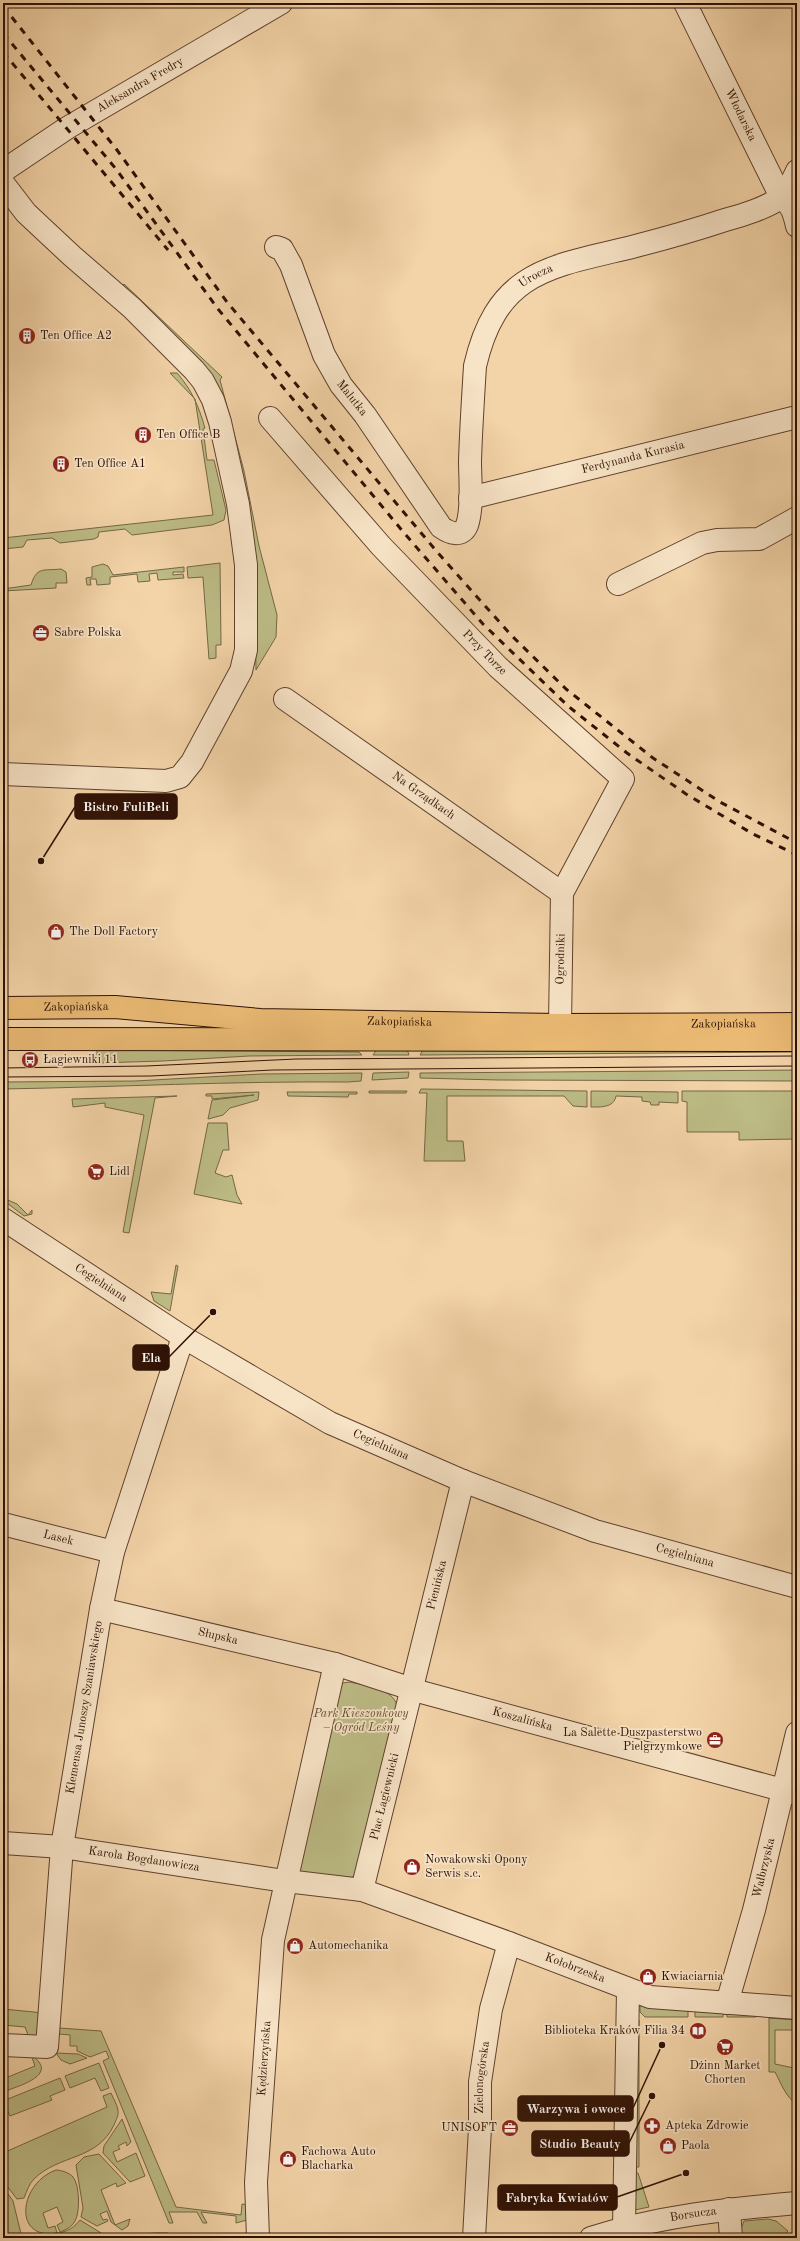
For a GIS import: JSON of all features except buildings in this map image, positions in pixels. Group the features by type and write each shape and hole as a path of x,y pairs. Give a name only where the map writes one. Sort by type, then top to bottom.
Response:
{"main road":[{"name":"Zakopiańska","path":"3,1008 115,1007 260,1020 560,1025 797,1024"},
{"name":"Zakopiańska","path":"3,1039 797,1040"}],"street":[{"name":"Aleksandra Fredry","path":"3,171 67,128 281,3"},
{"name":"Włodarska","path":"685,3 781,197 791,207 797,226"},
{"path":"781,197 797,171"},
{"path":"3,182 26,213 72,256 132,308 203,381 213,400 224,440 238,504 246,565 246,650 241,671 192,762 180,777 166,781 3,774"},
{"name":"Urocza","path":"454,534 461,531 466,526 470,498 475,366 479,347 491,320 499,306 509,294 523,282 552,266 738,217 781,197"},
{"name":"Malutka","path":"276,247 282,249 291,265 324,355 342,385 365,415 442,527 449,533 454,534"},
{"name":"Ferdynanda Kurasia","path":"470,498 797,417"},
{"name":"Przy Torze","path":"270,418 397,563 498,667 623,779 562,894"},
{"path":"618,584 702,543 717,540 759,539 797,518"},
{"name":"Na Grządkach","path":"285,699 562,894"},
{"name":"Ogrodniki","path":"560,1025 562,894"},
{"name":"Cegielniana","path":"3,1219 183,1336 330,1423 463,1481 595,1531 797,1587"},
{"name":"Klemensa Junoszy Szaniawskiego","path":"3,2045 47,2047 62,1847 101,1609 113,1552 183,1336"},
{"name":"Pienińska","path":"410,1689 463,1481"},
{"name":"Lasek","path":"3,1524 113,1552"},
{"name":"Słupska","path":"101,1609 335,1664"},
{"path":"362,1890 285,1881 335,1664 410,1689"},
{"name":"Koszalińska","path":"410,1689 564,1733 791,1793"},
{"name":"Plac Łagiewnicki","path":"362,1890 410,1689"},
{"name":"Wałbrzyska","path":"727,2003 754,1910 791,1793 784,1783 797,1733"},
{"name":"Karola Bogdanowicza","path":"3,1844 62,1847 285,1881"},
{"name":"Kędzierzyńska","path":"258,2238 256,2182 273,1940 285,1881"},
{"name":"Kołobrzeska","path":"362,1890 509,1943 628,1990 650,1997 797,2008"},
{"name":"Zielonogórska","path":"474,2238 480,2128 480,2082 491,2009 509,1943"},
{"path":"624,2227 628,1990"},
{"name":"Borsucza","path":"591,2238 624,2227 700,2212 797,2203"},
{"path":"729,2209 731,2238"}],"green space":[{"path":"124,284 222,377 220,380 244,471 259,546 277,615 276,637 256,670 254,566 224,404 121,287"},
{"path":"170,373 177,373 194,398"},
{"path":"195,401 205,428 203,429 207,460 214,460 226,510 224,520 212,525 132,535 125,529 99,532 98,537 94,539 60,543 52,538 27,540 23,547 3,549 3,538 213,515"},
{"path":"220,563 221,645 216,645 216,658 209,659 203,577 188,578 187,567"},
{"path":"103,564 108,566 113,575 184,567 184,572 173,572 173,575 183,574 184,578 158,580 157,573 149,574 150,581 138,582 137,574 110,577 110,584 97,585 96,579 90,579 91,585 87,585 86,578 92,577 92,567"},
{"path":"61,569 66,572 67,583 56,583 56,588 3,591 3,589 31,585 38,572"},
{"path":"377,1049 407,1049 409,1055 373,1055"},
{"path":"97,1050 359,1052 362,1055 249,1056 97,1063"},
{"path":"423,1050 797,1050 797,1052 420,1055"},
{"path":"797,1070 797,1081 498,1080 420,1078 420,1073"},
{"path":"409,1072 408,1078 372,1080 373,1073"},
{"path":"362,1073 361,1081 348,1082 219,1083 3,1089 3,1082 135,1081 261,1074"},
{"path":"421,1089 587,1091 587,1107 573,1106 564,1096 447,1096 447,1141 463,1141 465,1161 424,1161 427,1093 419,1093"},
{"path":"369,1091 407,1091 406,1093 369,1093"},
{"path":"591,1091 678,1092 678,1103 659,1102 659,1105 651,1105 650,1102 642,1101 642,1097 616,1096 613,1103 610,1105 591,1107"},
{"path":"682,1091 797,1091 797,1139 739,1140 739,1132 687,1132 687,1102 682,1101"},
{"path":"259,1092 258,1100 230,1108 223,1115 208,1119 212,1100 254,1095 212,1099 212,1096 206,1096 206,1094"},
{"path":"287,1092 357,1092 357,1094 349,1094 348,1097 288,1096"},
{"path":"177,1096 155,1098 129,1233 123,1232 144,1115 105,1107 105,1103 73,1107 72,1099"},
{"path":"208,1123 227,1123 229,1150 223,1150 215,1173 226,1177 232,1175 237,1195 242,1204 194,1194"},
{"path":"3,1198 17,1204 28,1215 24,1216 3,1200"},
{"path":"176,1265 178,1266 170,1311 154,1301 151,1292 171,1294"},
{"name":"Park Kieszonkowy – Ogród Leśny","path":"350,1682 385,1692 390,1695 397,1706 355,1876 349,1878 302,1872 298,1869 342,1683"},
{"path":"640,2003 688,2009 688,2017 645,2017 640,2012"},
{"path":"3,2009 44,2013 39,2034 30,2040 25,2027 3,2025"},
{"path":"695,2009 723,2012 723,2017 695,2017"},
{"path":"727,2013 756,2014 756,2017 727,2017"},
{"path":"769,2018 797,2020 797,2104 787,2094 775,2072 769,2072","holes":["775,2030 793,2030 794,2068 775,2064"]},
{"path":"633,2020 639,2020 639,2167 631,2167"},
{"path":"59,2028 101,2031 176,2207 241,2215 242,2204 249,2205 247,2220 236,2223 236,2216 201,2212 207,2223 203,2223 197,2212 169,2212 173,2223 169,2223 103,2061 109,2058 106,2051 90,2057 77,2051 77,2046 70,2046 70,2035 59,2034"},
{"path":"56,2053 78,2054 87,2058 70,2064 61,2060"},
{"path":"31,2055 39,2062 41,2068 39,2074 34,2079 26,2083 3,2092 3,2079 35,2066"},
{"path":"99,2063 109,2088 101,2091 95,2078 70,2088 65,2076"},
{"path":"60,2078 65,2090 50,2096 52,2100 10,2116 3,2101"},
{"path":"111,2093 117,2106 118,2114 107,2137 88,2151 44,2171 32,2181 24,2198 17,2199 3,2181 3,2153 107,2107 103,2096"},
{"path":"122,2119 131,2142 127,2146 126,2142 118,2146 120,2149 113,2152 117,2162 136,2153 145,2176 130,2182 103,2153 104,2146"},
{"path":"99,2154 126,2183 117,2187 116,2183 101,2190 115,2225 111,2222 107,2211 100,2214 103,2220 107,2219 108,2221 97,2226 81,2217 83,2208 76,2165 84,2157"},
{"path":"56,2170 70,2174 75,2181 78,2192 77,2217 72,2225 60,2232 57,2225 63,2222 57,2207 43,2213 48,2228 55,2226 57,2233 43,2233 33,2228 27,2220 26,2209 28,2198 34,2186 44,2177"},
{"path":"631,2172 638,2173 649,2207 630,2211"},
{"path":"3,2187 13,2201 22,2238 3,2238"},
{"path":"130,2219 128,2226 122,2230 115,2225"},
{"path":"768,2219 776,2221 788,2231 781,2238 742,2238 741,2229 744,2221"},
{"path":"80,2220 106,2236 102,2238 29,2238 41,2234 61,2233 74,2226"},
{"path":"168,2233 170,2238 126,2238 138,2234"}],"tram line":[{"path":"3,1068 146,1066 296,1059 797,1056"},
{"path":"3,1077 151,1076 273,1070 797,1066"}],"railway":[{"path":"3,6 117,150 227,302 438,553 511,635 566,689 653,758 720,802 797,843"},
{"path":"3,33 116,169 218,309 405,534 483,624 568,706 627,753 686,794 753,834 797,855"},
{"path":"3,52 168,250"}],"place":[{"name":"Ten Office A2","path":"27,336"},
{"name":"Ten Office B","path":"143,435"},
{"name":"Ten Office A1","path":"61,464"},
{"name":"Sabre Polska","path":"41,633"},
{"name":"Bistro FuliBeli","path":"41,861"},
{"name":"The Doll Factory","path":"56,932"},
{"name":"Łagiewniki 11","path":"30,1060"},
{"name":"Lidl","path":"96,1172"},
{"name":"Ela","path":"213,1312"},
{"name":"La Salette Duszpasterstwo Pielgrzymkowe","path":"715,1740"},
{"name":"Nowakowski Opony Serwis s.c.","path":"412,1867"},
{"name":"Automechanika","path":"295,1946"},
{"name":"Kwiaciarnia","path":"648,1977"},
{"name":"Biblioteka Kraków Filia 34","path":"698,2031"},
{"name":"Warzywa i owoce","path":"662,2045"},
{"name":"Dżinn Market Chorten","path":"725,2047"},
{"name":"Studio Beauty","path":"652,2096"},
{"name":"Apteka Zdrowie","path":"652,2126"},
{"name":"UNISOFT","path":"510,2128"},
{"name":"Paola","path":"668,2146"},
{"name":"Fachowa Auto Blacharka","path":"288,2159"},
{"name":"Fabryka Kwiatów","path":"686,2173"}]}
